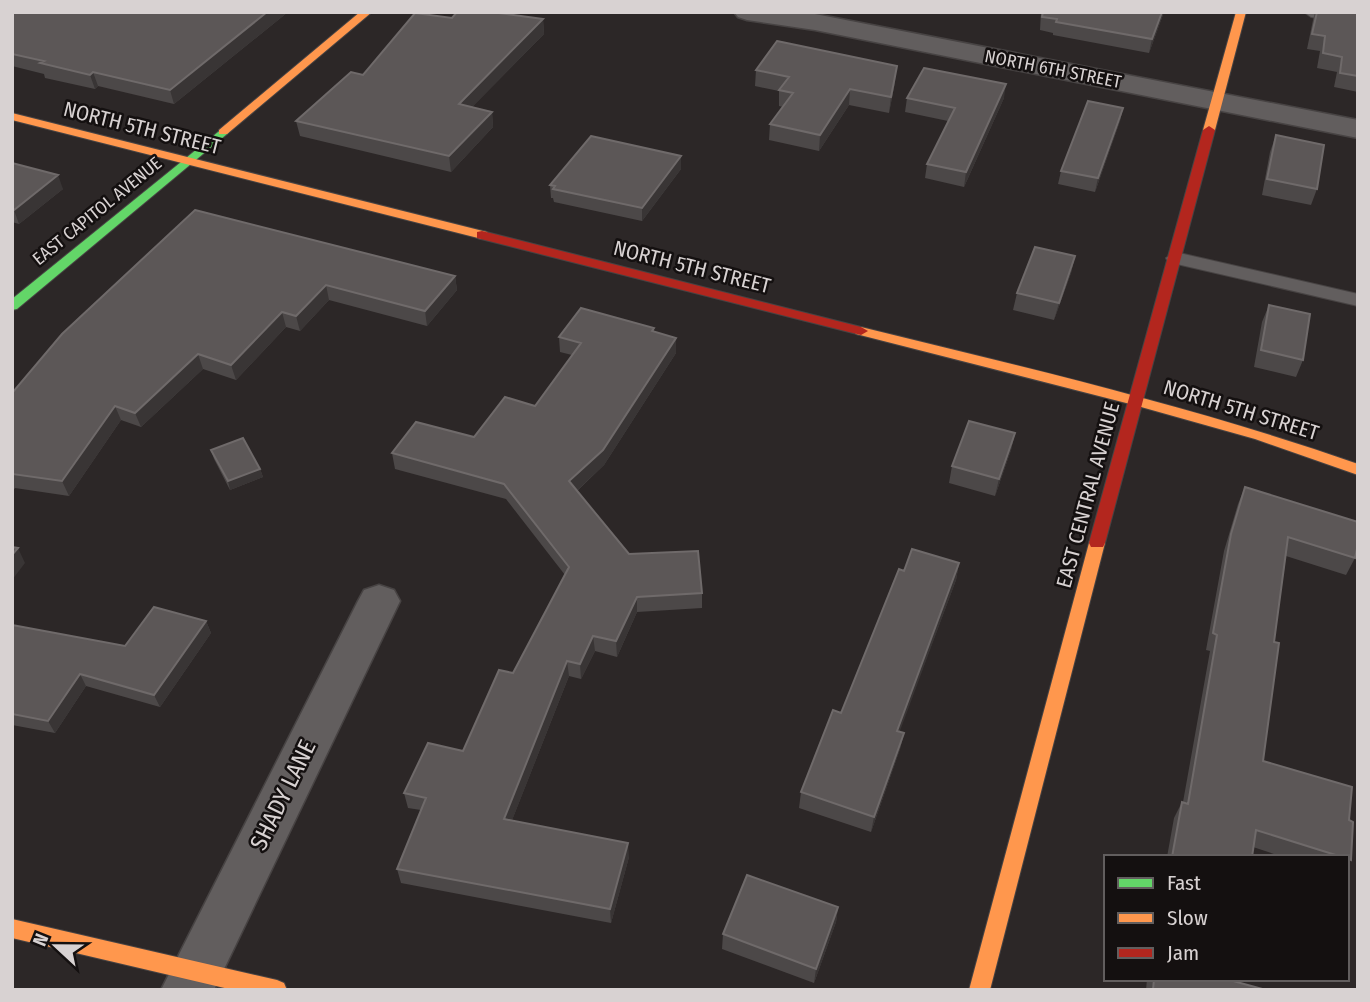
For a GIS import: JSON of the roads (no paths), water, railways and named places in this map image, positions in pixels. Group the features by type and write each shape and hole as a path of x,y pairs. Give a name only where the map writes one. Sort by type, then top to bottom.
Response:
{"street":[{"name":"EAST CAPITOL AVENUE","path":"12,306 367,12"},
{"name":"NORTH 6TH STREET","path":"747,12 815,22 1358,129"},
{"name":"EAST CENTRAL AVENUE","path":"979,990 1241,12"},
{"name":"NORTH 5TH STREET","path":"12,116 1135,400 1260,435 1358,470"},
{"name":"SHADY LANE","path":"192,980 379,601"},
{"path":"12,928 192,980 277,990"}],"lane":[{"path":"1311,12 1358,20"},
{"path":"1175,258 1358,300"}]}
